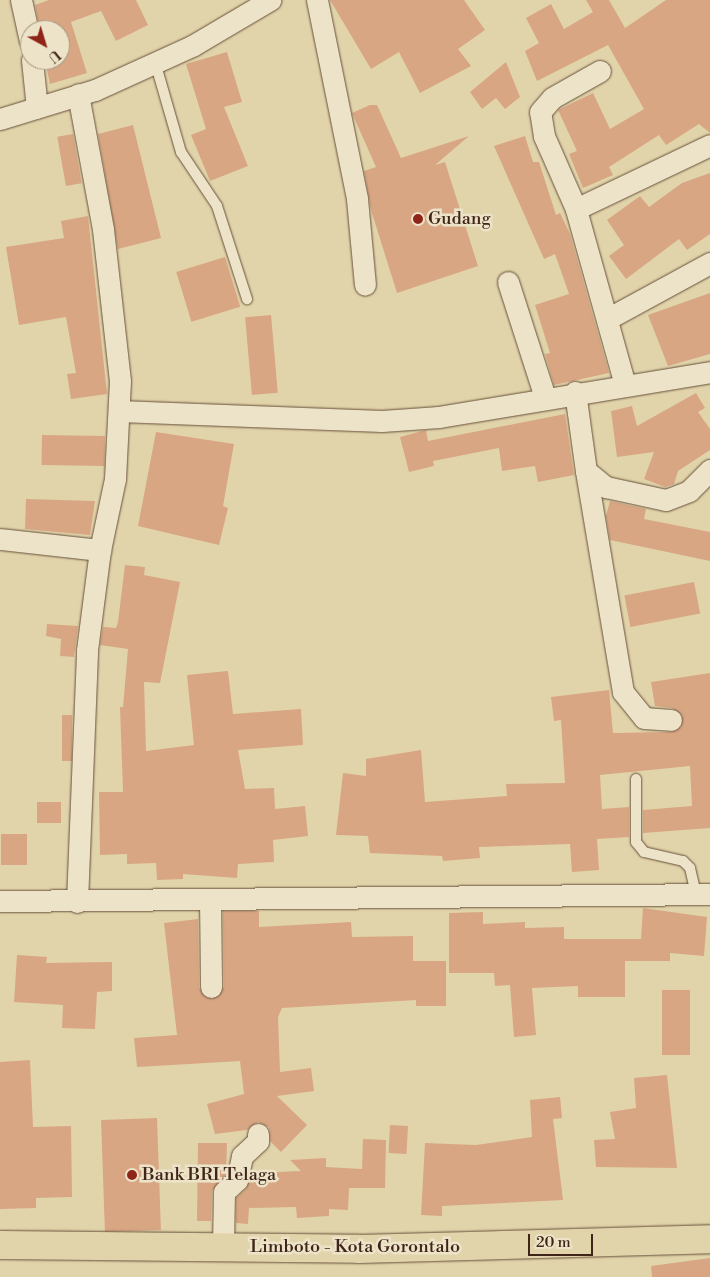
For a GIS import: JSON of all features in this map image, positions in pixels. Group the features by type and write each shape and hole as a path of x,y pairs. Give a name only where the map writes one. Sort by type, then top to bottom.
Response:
{"highway":[{"name":"Limboto - Kota Gorontalo","path":"0,1245 359,1249 710,1239"}],"street":[{"path":"21,0 25,20"},
{"path":"0,119 78,94 156,62 270,0"},
{"path":"317,0 357,199 365,285"},
{"path":"33,70 37,108"},
{"path":"600,71 552,98 540,112 544,136 576,209 609,318 625,385"},
{"path":"76,902 87,650 100,550 114,488 119,411 116,322 78,94"},
{"path":"576,209 710,144"},
{"path":"609,318 710,263"},
{"path":"508,282 545,397"},
{"path":"119,411 382,421 439,417 575,392 710,372"},
{"path":"575,392 586,471 623,692 644,718 671,720"},
{"path":"586,471 614,489 666,500 689,491 710,470"},
{"path":"0,539 100,550"},
{"path":"0,901 76,902 703,894"},
{"path":"210,899 211,987"},
{"path":"223,1247 224,1192 238,1180 242,1156 258,1141 258,1134"}],"lane":[{"path":"156,62 177,140 190,170 217,206 247,299"},
{"path":"636,779 636,842 644,852 683,861 690,868 703,894"}],"building":[{"path":"49,0 136,0 148,25 116,41 101,11 71,22 87,73 50,84 47,70 70,70 70,20 38,20 35,5"},
{"path":"330,0 464,0 485,30 458,49 471,66 420,93 399,52 371,69"},
{"path":"586,0 609,0 625,28 666,0 710,0 710,133 699,124 666,145 659,135 609,167 613,175 583,188 569,154 577,151 558,110 593,93 610,129 644,109 608,45 537,81 525,51 539,43 526,18 551,4 564,29 593,12"},
{"path":"227,52 242,102 224,107 248,166 210,181 191,135 206,129 186,64"},
{"path":"506,62 520,97 505,109 496,98 482,109 470,92"},
{"name":"Gudang","path":"370,105 377,105 401,158 469,136 435,165 445,162 478,266 397,293 371,210 364,171 376,167 352,113"},
{"path":"133,125 161,238 118,249 98,134"},
{"path":"73,134 82,183 66,186 57,137"},
{"path":"525,136 533,162 539,162 556,215 560,213 570,234 609,373 554,385 545,354 550,353 535,305 569,294 555,254 544,259 494,146"},
{"path":"710,173 710,234 687,250 679,239 626,279 609,256 624,245 607,220 640,196 649,207 682,183"},
{"path":"88,216 107,394 71,399 67,374 76,373 66,317 19,325 6,247 64,238 61,221"},
{"path":"225,257 240,307 191,322 176,272"},
{"path":"710,293 710,354 668,366 648,315"},
{"path":"271,315 278,393 252,395 245,317"},
{"path":"696,393 705,408 698,412 710,429 710,450 678,471 674,484 665,487 644,479 654,452 617,457 611,411 632,406 637,426"},
{"path":"565,414 574,475 538,482 535,466 502,471 499,448 433,461 434,466 409,472 400,437 426,430 428,441"},
{"path":"156,432 234,444 223,506 228,508 219,545 138,526"},
{"path":"42,435 105,436 104,466 41,465"},
{"path":"26,499 95,501 90,535 25,529"},
{"path":"610,501 646,509 644,519 710,532 710,561 610,540 606,516"},
{"path":"125,565 145,567 144,575 180,582 160,683 144,682 146,751 194,745 187,675 228,671 233,714 301,709 303,745 238,750 245,789 274,788 275,809 305,806 308,836 273,840 274,862 238,864 237,878 183,874 183,879 157,880 156,863 127,864 127,854 100,855 99,792 123,792 120,707 123,707 128,649 100,645 103,627 116,628 118,622"},
{"path":"694,582 700,613 630,627 624,596"},
{"path":"47,624 78,626 74,657 60,656 61,639 46,636"},
{"path":"710,673 710,828 643,833 643,810 692,806 690,766 600,775 602,809 629,807 629,837 597,839 599,870 572,872 570,844 479,847 480,858 443,861 442,856 370,853 368,836 336,835 343,773 366,776 366,759 421,750 425,802 507,796 506,784 565,783 561,720 554,721 551,697 609,690 613,733 671,732 681,727 682,715 672,708 655,706 651,682"},
{"path":"62,715 72,715 72,761 62,761"},
{"path":"37,802 61,802 61,823 37,823"},
{"path":"1,834 27,834 27,865 1,865"},
{"path":"643,908 707,917 704,956 670,953 670,961 625,961 625,997 578,997 578,986 532,988 536,1035 514,1037 510,985 495,986 494,973 449,973 449,913 483,912 483,924 525,922 525,928 564,927 564,939 641,939"},
{"path":"223,911 259,911 259,927 351,922 352,937 413,936 413,961 446,961 446,1006 416,1006 416,1000 282,1008 278,1017 280,1072 311,1068 314,1091 277,1096 307,1125 281,1152 270,1141 269,1127 258,1122 247,1130 215,1134 207,1104 244,1094 240,1061 137,1067 134,1038 177,1035 164,923 198,919 199,988 212,999 224,987"},
{"path":"17,955 47,957 46,963 112,962 112,991 97,992 95,1029 62,1028 63,1005 14,1002"},
{"path":"662,990 690,990 690,1055 662,1055"},
{"path":"30,1060 33,1127 71,1126 72,1197 36,1198 36,1208 0,1209 0,1062"},
{"path":"667,1075 677,1168 596,1167 594,1140 615,1139 610,1112 636,1108 634,1078"},
{"path":"560,1097 562,1118 553,1119 563,1200 442,1206 442,1216 421,1215 425,1143 476,1145 532,1137 530,1100"},
{"name":"Bank BRI Telaga","path":"157,1118 161,1230 105,1232 101,1120"},
{"path":"390,1125 408,1126 407,1154 389,1153"},
{"path":"363,1139 386,1140 385,1188 349,1188 348,1210 329,1209 329,1216 297,1218 296,1207 249,1208 248,1224 236,1223 236,1198 246,1189 251,1173 301,1171 290,1160 326,1158 326,1167 362,1169"},
{"path":"198,1143 227,1143 226,1174 212,1191 211,1221 197,1221"},
{"path":"710,1258 710,1277 652,1277 651,1266"}],"place":[{"name":"Gudang","path":"418,219"},
{"name":"Bank BRI Telaga","path":"132,1175"}]}
